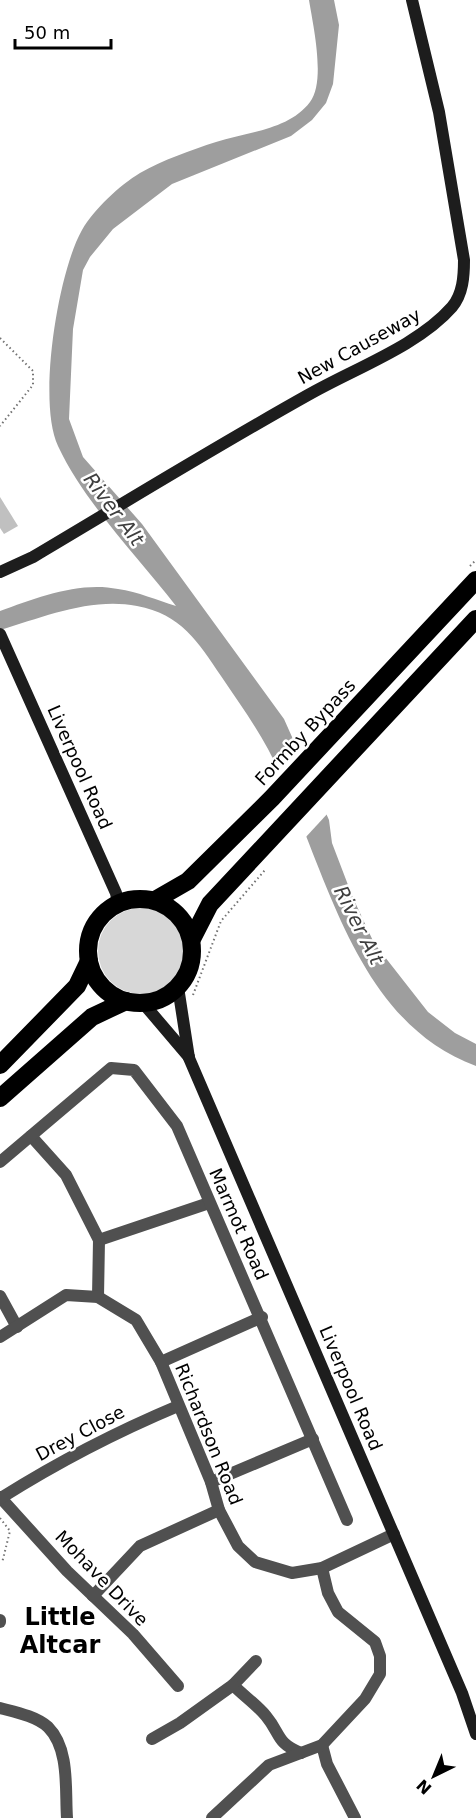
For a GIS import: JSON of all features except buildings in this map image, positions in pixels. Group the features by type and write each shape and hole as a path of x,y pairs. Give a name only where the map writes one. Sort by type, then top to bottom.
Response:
{"highway":[{"name":"Formby Bypass","path":"155,900 188,881 272,798 476,580"},
{"path":"0,1098 92,1017 134,1002 168,996 178,987 190,965 192,939 210,904 476,619"},
{"path":"134,1002 102,986 89,961 88,950 93,927 108,909 118,903 142,898 155,900 178,915 192,939"},
{"path":"0,1065 78,987 89,961"}],"street":[{"name":"New Causeway","path":"0,572 33,557 309,394 398,346 436,323 454,305 464,282 464,260 439,112 412,0"},
{"name":"Liverpool Road","path":"0,634 116,893 118,903"},
{"name":"Liverpool Road","path":"178,987 189,1058 462,1692 476,1734"},
{"name":"Liverpool Road","path":"134,1002 189,1058"},
{"name":"Marmot Road","path":"0,1162 111,1068 134,1070 177,1126 209,1203 262,1317 347,1520"},
{"path":"31,1136 66,1175 99,1240 98,1297"},
{"path":"99,1240 209,1203"},
{"name":"Richardson Road","path":"0,1337 66,1295 98,1297 136,1320 160,1362 211,1482 219,1510 238,1545 255,1562 292,1573 322,1568 394,1534"},
{"path":"0,1296 16,1327"},
{"path":"160,1362 262,1317"},
{"name":"Drey Close","path":"1,1497 55,1464 121,1430 178,1406"},
{"path":"211,1482 313,1439"},
{"name":"Mohave Drive","path":"1,1497 93,1596 133,1634 178,1686"},
{"path":"93,1596 140,1546 219,1510"},
{"path":"212,1818 269,1765 322,1745 365,1699 380,1674 380,1656 375,1642 338,1612 328,1593 322,1568"},
{"path":"152,1738 180,1723 233,1685 256,1661"},
{"path":"233,1685 266,1715 278,1740 287,1748 301,1753"},
{"path":"0,1708 25,1715 48,1727 63,1754 67,1818"},
{"path":"322,1745 327,1764 356,1818"}],"path":[{"path":"0,338 33,371 33,385 0,426"},
{"path":"181,1013 198,988 221,921 267,867"},
{"path":"0,1518 10,1532 2,1563"}],"shaded area":[{"path":"141,908 165,915 177,927 184,951 177,975 165,987 141,994 117,987 105,975 98,951 105,927 117,915"}],"water":[{"name":"River Alt","path":"309,0 334,0 339,25 333,84 326,103 312,120 291,136 172,184 113,229 90,257 83,270 73,329 69,419 83,457 142,524 284,719 329,820 332,843 353,898 374,943 428,1012 455,1033 476,1044 476,1066 433,1043 398,1012 369,973 345,930 288,791 268,749 213,664 187,631 152,610 120,604 85,606 0,630 0,611 43,596 73,589 103,587 118,589 176,606 112,529 82,488 58,446 52,426 50,369 58,305 73,250 82,230 100,206 124,184 149,168 177,156 216,142 267,129 291,119 310,102 315,93 318,67"}],"pier":[{"path":"297,740 329,812 305,838 273,767"}],"district":[{"name":"Little Altcar","path":"60,1631"}]}
